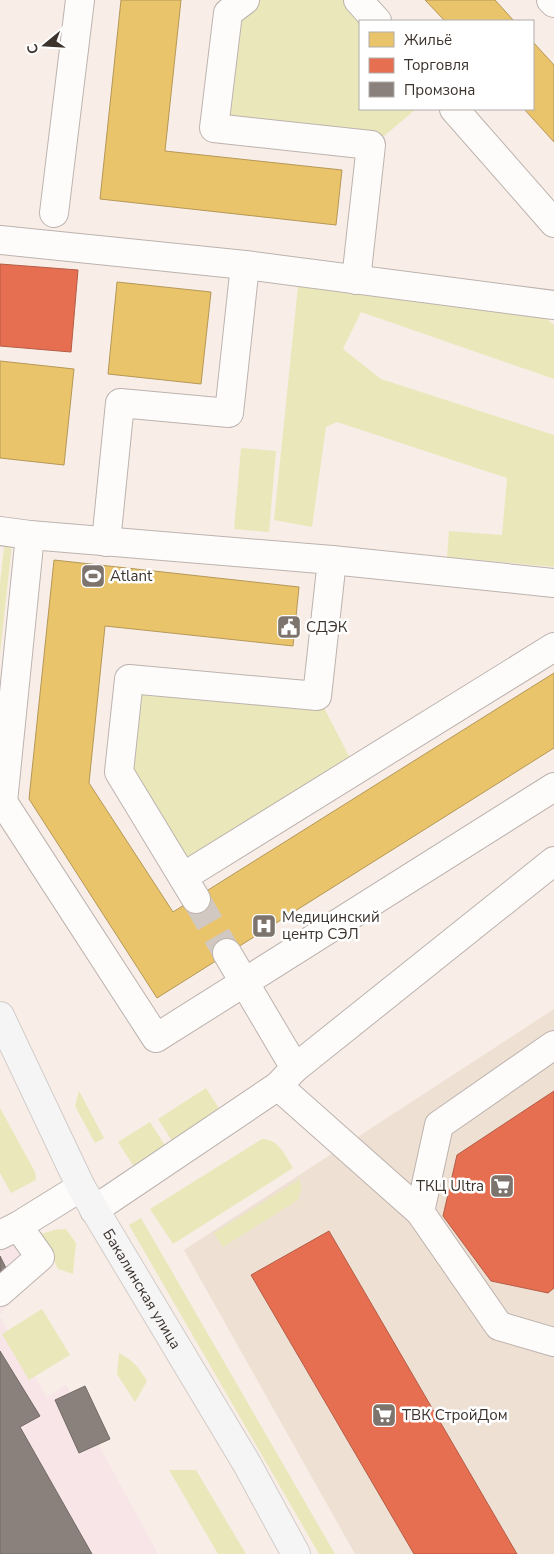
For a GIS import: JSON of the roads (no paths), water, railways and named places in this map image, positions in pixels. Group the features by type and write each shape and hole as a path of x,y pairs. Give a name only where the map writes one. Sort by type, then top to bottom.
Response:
{"main road":[{"name":"Бакалинская улица","path":"0,1016 81,1187 247,1464 296,1554"}],"street":[{"path":"54,213 80,0"},
{"path":"245,0 228,13 214,128 371,146 356,280"},
{"path":"358,0 376,20"},
{"path":"551,0 554,3"},
{"path":"455,110 554,223"},
{"path":"0,240 245,265 554,305"},
{"path":"106,542 120,403 229,413 245,265"},
{"path":"0,531 106,542 332,560 554,583"},
{"path":"30,535 3,802 156,1038 554,787"},
{"path":"332,560 317,696 128,679 119,772 189,888 554,647"},
{"path":"94,1210 287,1077 554,861"},
{"path":"227,953 244,982 287,1077 420,1212 499,1326 554,1342"},
{"path":"420,1212 438,1125 554,1045"},
{"path":"0,1292 40,1257 9,1230 81,1187"}],"tunnel":[{"path":"196,899 227,953"}],"place":[{"name":"Atlant","path":"93,576"},
{"name":"СДЭК","path":"289,627"},
{"name":"Медицинский центр СЭЛ","path":"264,926"},
{"name":"ТКЦ Ultra","path":"502,1186"},
{"name":"ТВК СтройДом","path":"384,1415"}]}
